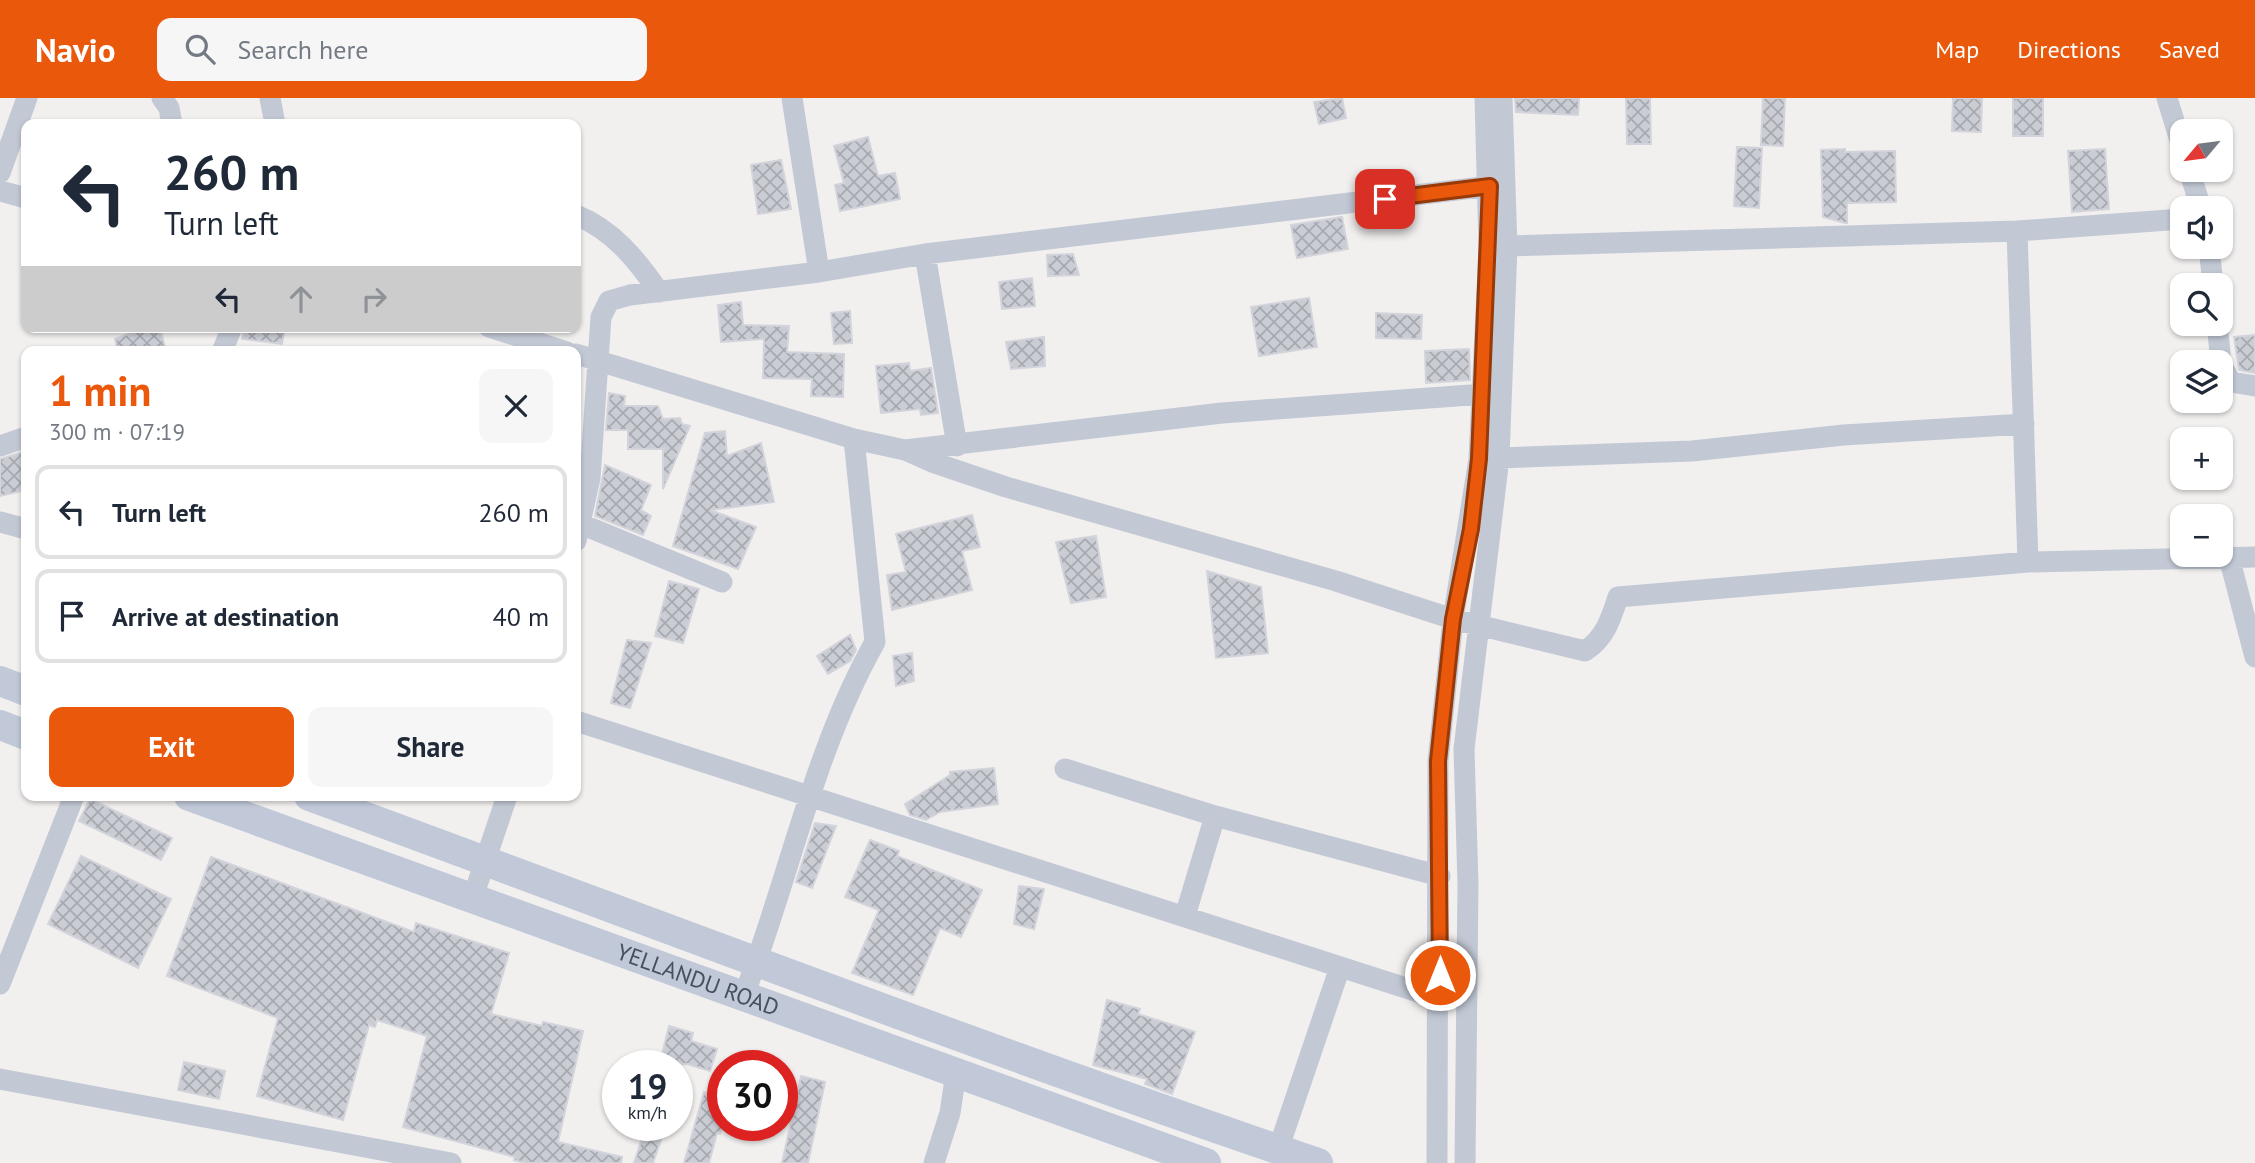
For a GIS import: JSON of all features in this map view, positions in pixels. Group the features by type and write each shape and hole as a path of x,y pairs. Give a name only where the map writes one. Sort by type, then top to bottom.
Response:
{"main road":[{"path":"0,681 21,689"},
{"path":"0,725 21,733"},
{"name":"YELLANDU ROAD","path":"202,801 1206,1163"},
{"name":"YELLANDU ROAD","path":"323,801 1095,1087 1318,1163"}],"street":[{"path":"0,173 27,98"},
{"path":"162,98 169,108 171,119"},
{"path":"270,98 274,119"},
{"path":"792,98 819,272"},
{"path":"1437,1163 1440,999 1438,761 1453,619 1471,529 1484,394 1490,186 1486,98"},
{"path":"1465,1163 1468,884 1464,750 1499,458 1507,246 1502,98"},
{"path":"2168,98 2174,119"},
{"path":"581,513 590,478 601,317 609,301 819,272 925,254 1490,186"},
{"path":"0,191 21,197"},
{"path":"581,217 590,221 628,251 659,292"},
{"path":"1507,246 2017,231 2170,220"},
{"path":"2017,231 2028,562"},
{"path":"925,254 957,446"},
{"path":"508,333 549,346"},
{"path":"581,356 854,439 905,450 1006,487 1336,581 1453,619 1585,651 1597,643 1609,624 1618,597 2028,562 2170,558"},
{"path":"2233,382 2255,386"},
{"path":"905,450 1222,413 1484,394"},
{"path":"1499,458 1692,451 1844,435 2024,424"},
{"path":"0,446 21,439"},
{"path":"744,995 758,960 809,798 858,671 875,642 854,439"},
{"path":"0,522 21,528"},
{"path":"581,530 722,582"},
{"path":"2233,557 2255,557"},
{"path":"2232,567 2254,647"},
{"path":"581,723 1440,999"},
{"path":"1065,769 1216,816 1440,876"},
{"path":"0,984 72,801"},
{"path":"473,897 505,801"},
{"path":"1185,916 1216,816"},
{"path":"1278,1150 1340,967"},
{"path":"934,1163 950,1113 956,1072"},
{"path":"0,1079 451,1163"}],"building":[{"path":"1342,98 1346,118 1319,124 1314,102"},
{"path":"1515,98 1579,98 1578,115 1516,112"},
{"path":"1626,98 1650,98 1651,144 1627,144"},
{"path":"1763,98 1785,98 1783,146 1761,145"},
{"path":"1953,98 1982,98 1981,132 1952,131"},
{"path":"2013,98 2043,98 2043,136 2013,136"},
{"path":"868,137 878,176 895,173 900,199 840,211 835,185 844,183 834,146"},
{"path":"1737,147 1762,148 1759,208 1734,206"},
{"path":"1845,149 1845,152 1895,151 1896,202 1847,203 1847,223 1823,217 1821,150"},
{"path":"2105,149 2109,209 2072,212 2068,151"},
{"path":"781,160 791,209 758,214 751,165"},
{"path":"1342,217 1348,249 1297,258 1291,225"},
{"path":"1073,254 1079,275 1048,276 1047,255"},
{"path":"1032,278 1035,306 1002,309 999,282"},
{"path":"1309,298 1317,347 1259,356 1251,307"},
{"path":"741,302 743,325 789,326 787,352 844,354 843,397 811,396 812,379 763,378 764,339 721,342 718,305"},
{"path":"850,311 852,343 834,344 831,313"},
{"path":"1376,313 1422,315 1421,339 1376,338"},
{"path":"132,333 161,333 165,346 117,346 115,339"},
{"path":"244,333 284,333 282,344 242,339"},
{"path":"2255,335 2255,373 2239,370 2234,337"},
{"path":"1044,337 1045,366 1011,369 1006,342"},
{"path":"1469,349 1470,380 1426,383 1425,351"},
{"path":"909,363 910,371 931,368 938,413 921,415 920,409 881,413 876,366"},
{"path":"609,393 625,396 624,406 658,406 663,419 680,418 682,424 690,426 663,489 663,449 628,449 628,430 606,430"},
{"path":"725,431 727,456 761,443 774,502 710,510 756,527 738,569 673,546 705,433"},
{"path":"21,453 21,491 0,496 0,459"},
{"path":"605,465 651,485 641,510 651,516 643,535 595,516"},
{"path":"972,515 980,547 962,551 972,590 892,610 887,575 906,572 896,534"},
{"path":"1096,536 1106,597 1071,603 1056,542"},
{"path":"1207,571 1261,587 1268,653 1216,658"},
{"path":"669,581 699,589 683,643 655,636"},
{"path":"850,635 856,650 850,661 828,674 817,656"},
{"path":"627,640 651,643 630,708 611,703"},
{"path":"912,653 914,681 896,686 893,656"},
{"path":"994,768 998,804 940,812 926,820 910,815 905,804 950,775 950,772"},
{"path":"89,801 94,801 172,838 161,860 79,821"},
{"path":"815,823 836,826 812,888 796,882"},
{"path":"870,840 899,851 897,856 982,890 961,937 940,928 913,995 852,973 879,910 845,897"},
{"path":"81,856 171,899 138,968 48,924"},
{"path":"211,857 414,932 416,923 509,953 491,1014 542,1026 543,1022 583,1031 558,1142 622,1157 621,1163 524,1163 514,1160 515,1157 403,1127 427,1036 377,1020 375,1027 369,1025 343,1120 257,1096 278,1018 167,976"},
{"path":"1019,886 1044,889 1034,929 1014,924"},
{"path":"1107,1000 1140,1009 1138,1014 1195,1032 1172,1094 1145,1084 1147,1079 1093,1065"},
{"path":"669,1026 693,1033 691,1041 717,1049 707,1050 707,1070 693,1066 693,1050 663,1050"},
{"path":"184,1062 225,1071 219,1099 178,1090"},
{"path":"801,1076 825,1082 808,1163 782,1163 787,1141 798,1141 798,1090"},
{"path":"704,1092 707,1093 707,1141 715,1141 709,1163 684,1163 690,1141 693,1141 693,1131"},
{"path":"641,1141 661,1141 653,1163 634,1163"}],"route":[{"path":"1385,199 1490,186 1484,394 1479,459 1471,529 1453,619 1438,761 1440,975"}]}
